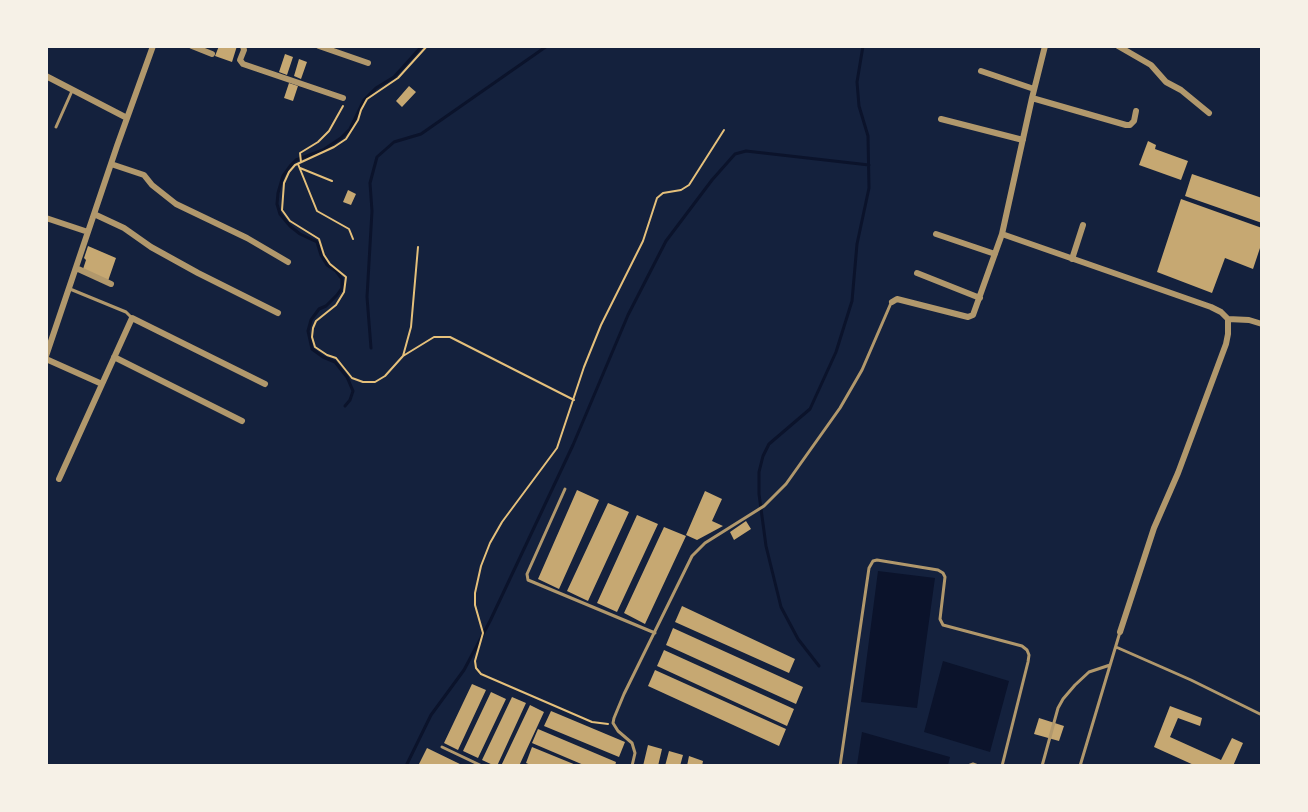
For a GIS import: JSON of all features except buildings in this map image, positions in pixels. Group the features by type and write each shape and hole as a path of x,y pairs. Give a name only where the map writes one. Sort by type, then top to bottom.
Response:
{"street":[{"path":"102,384 46,357 153,46"},
{"path":"192,46 212,54"},
{"path":"243,46 244,50 240,60 243,64 343,98"},
{"path":"319,46 368,63"},
{"path":"892,302 897,299 905,300 968,317 973,315 1002,234 1045,46"},
{"path":"1118,46 1151,65 1166,82 1181,90 1209,113"},
{"path":"981,70 1034,89"},
{"path":"46,76 127,118"},
{"path":"1032,98 1126,125 1134,121 1136,111"},
{"path":"941,119 1023,140"},
{"path":"111,164 144,176 176,204 247,238 288,262"},
{"path":"94,214 124,228 151,247 198,273 278,313"},
{"path":"46,218 88,232"},
{"path":"1072,259 1083,225"},
{"path":"936,234 995,254"},
{"path":"1002,234 1212,304 1228,319 1249,320 1262,324"},
{"path":"76,268 111,284"},
{"path":"917,273 980,298"},
{"path":"59,479 132,318 265,384"},
{"path":"1120,633 1154,528 1178,473 1226,344 1228,319"},
{"path":"114,357 242,421"}],"lane":[{"path":"56,127 72,91"},
{"path":"69,288 126,312 132,318"},
{"path":"632,765 635,753 632,743 618,731 613,723 624,694 692,556 699,548 764,506 797,470 840,408 862,370 892,302"},
{"path":"565,489 527,574 528,580 655,633"},
{"path":"840,765 869,568 873,561 877,560 938,570 945,577 940,619 943,625 1022,646 1027,650 1028,662 1002,765"},
{"path":"1080,765 1120,633"},
{"path":"1116,647 1181,675 1262,716"},
{"path":"1042,765 1058,708 1063,699 1089,672 1110,665"},
{"path":"442,747 482,765"},
{"path":"968,765 978,765"}],"path":[{"path":"427,46 398,78 368,99 356,126 346,139 334,147 300,161 289,172 285,183 282,210 296,227 314,234 319,239 324,255 330,264 346,277 344,292 336,305 316,321 312,337 315,347 336,358 352,378 363,382 375,382 385,376 403,356 434,338 450,337 574,400"},
{"path":"343,98 345,102 329,131 318,142 300,153 300,168 317,211 349,229 353,239"},
{"path":"613,723 592,722 481,674 475,661 483,633 475,605 481,566 502,522 557,448 596,336 643,241 657,198 663,193 689,185 724,130"},
{"path":"300,168 332,181"},
{"path":"403,356 411,327 418,247"}],"water":[{"path":"878,571 935,578 917,708 861,702"},
{"path":"943,661 1009,681 990,752 924,732"},
{"path":"862,732 950,757 948,765 857,765"}],"waterway":[{"path":"345,406 353,391 347,377 335,362 312,349 308,331 311,320 319,309 326,306 342,288 342,279 327,265 317,242 300,234 280,214 277,204 278,193 283,176 291,165 296,160 323,150 341,138 350,129 364,100 376,88 394,77 422,46"},
{"path":"371,348 367,297 372,211 370,183 377,157 394,142 421,134 547,46"},
{"path":"819,666 798,639 781,607 766,546 759,494 759,472 769,444 810,409 836,352 852,301 857,244 869,188 868,136 859,106 857,82 863,46"},
{"path":"406,766 431,715 464,670 490,621 573,445 628,315 666,241 712,180 735,154 746,151 869,165"}]}
